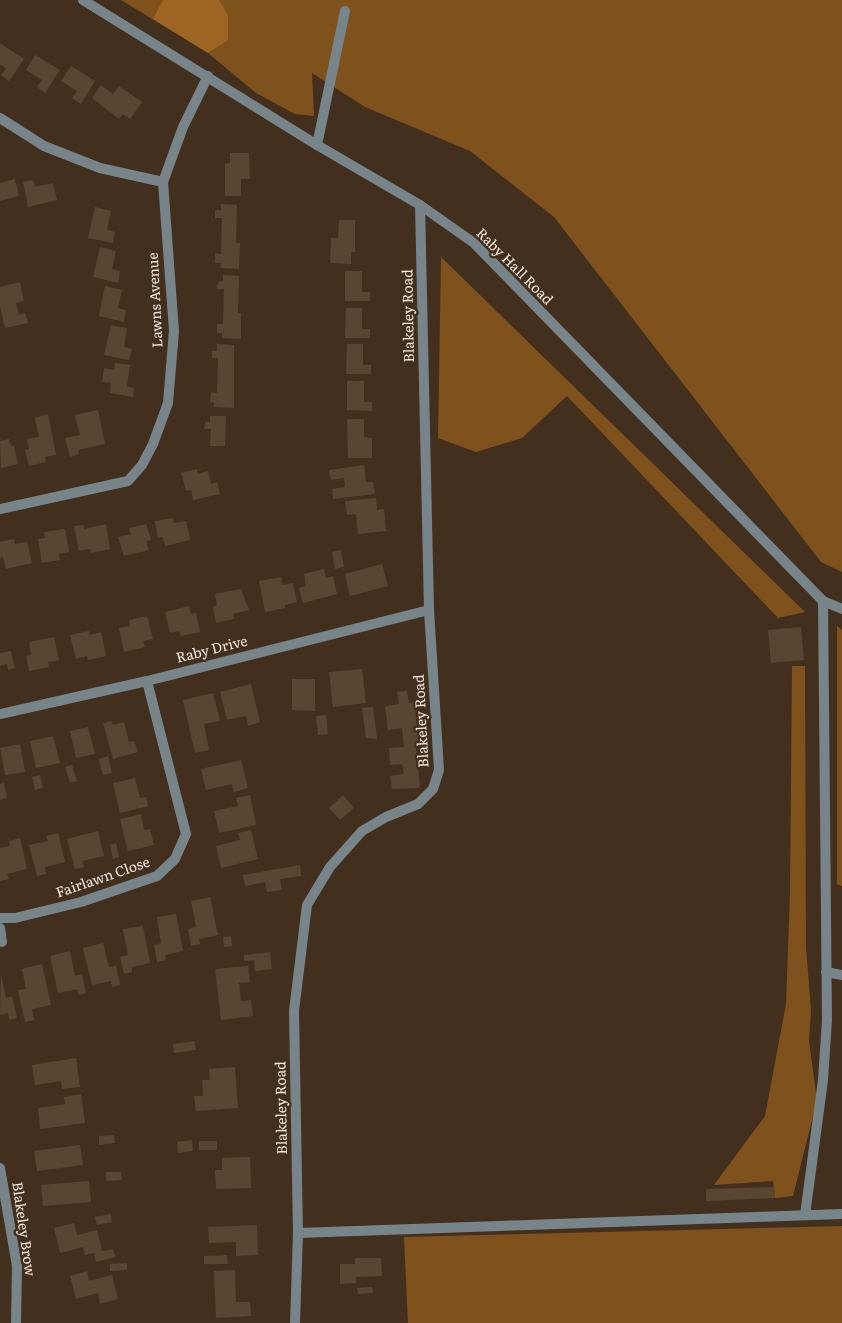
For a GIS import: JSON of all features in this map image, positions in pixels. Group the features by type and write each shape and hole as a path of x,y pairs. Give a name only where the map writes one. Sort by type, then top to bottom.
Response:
{"street":[{"name":"Raby Hall Road","path":"84,0 317,145 420,205 474,243 823,601 842,609"},
{"path":"317,145 345,11"},
{"name":"Lawns Avenue","path":"0,509 128,481 142,465 153,444 168,403 174,331 163,182 183,127 208,76"},
{"path":"0,118 52,149 100,168 163,182"},
{"name":"Blakeley Road","path":"295,1323 298,1233 294,1011 307,905 330,867 362,831 386,817 418,804 433,789 440,770 429,610 420,205"},
{"path":"805,1215 823,1080 827,1020 823,601"},
{"name":"Raby Drive","path":"0,714 148,681 429,610"},
{"name":"Fairlawn Close","path":"0,918 15,918 81,902 157,876 175,859 186,834 148,681"},
{"path":"0,928 2,942"},
{"path":"826,972 842,975"},
{"name":"Blakeley Brow","path":"0,1168 17,1266 16,1323"},
{"path":"298,1233 842,1214"}],"shaded area":[{"path":"121,0 842,0 842,572 821,562 554,217 470,151 365,107 312,73 314,116 295,114 256,93 208,53"},
{"path":"163,0 219,0 228,15 228,40 208,53 153,19"},
{"path":"441,257 805,612 778,618 567,396 522,438 476,452 438,438"},
{"path":"837,626 842,630 842,886 837,884"},
{"path":"792,666 805,666 806,947 811,1011 809,1041 817,1100 793,1196 775,1198 773,1181 714,1185 765,1116 786,1004 790,893"},
{"path":"842,1226 842,1323 408,1323 404,1237"}],"building":[{"path":"0,43 24,59 9,81 1,75 6,68 0,64"},
{"path":"35,55 60,70 45,93 37,87 42,80 26,70"},
{"path":"71,66 95,81 81,104 72,98 77,91 61,81"},
{"path":"101,85 113,94 119,86 142,102 130,119 123,114 119,119 92,98"},
{"path":"230,153 249,153 250,179 241,179 241,196 225,196 225,164 230,163"},
{"path":"15,179 19,196 0,201 0,183"},
{"path":"33,180 35,187 53,183 57,200 28,207 23,182"},
{"path":"221,204 237,205 236,243 240,243 239,269 220,268 221,263 215,263 215,253 221,254 222,218 215,218 215,210 221,210"},
{"path":"95,207 111,211 107,230 115,232 113,243 88,238"},
{"path":"339,220 355,220 355,252 351,252 351,264 330,263 331,238 338,238"},
{"path":"100,247 116,251 112,269 120,271 118,283 93,277"},
{"path":"345,271 362,271 362,292 370,292 370,301 345,301"},
{"path":"223,275 239,276 238,313 241,313 241,339 222,338 222,333 217,333 217,324 223,324 224,289 217,289 218,282 223,281"},
{"path":"20,282 24,301 16,303 19,315 25,313 28,323 5,328 0,306 0,287"},
{"path":"105,286 122,290 118,308 126,310 124,322 99,316"},
{"path":"346,308 362,308 362,329 370,329 370,338 345,338"},
{"path":"111,325 127,328 124,347 132,349 129,360 104,355"},
{"path":"217,344 234,345 234,408 214,407 214,402 210,402 211,392 217,393 218,358 212,358 212,351 217,351"},
{"path":"347,344 363,344 363,365 371,365 371,374 346,374"},
{"path":"115,363 130,365 127,386 134,388 133,397 110,393 111,383 102,382 104,368 114,370"},
{"path":"347,381 364,381 364,402 372,402 372,411 347,410"},
{"path":"98,410 105,444 78,450 79,454 70,457 65,438 80,435 75,415"},
{"path":"48,414 56,455 45,457 46,462 29,466 25,450 29,449 27,439 39,437 35,418"},
{"path":"210,416 226,416 225,446 210,446 211,429 204,429 205,422 210,422"},
{"path":"347,419 364,419 364,437 372,438 372,458 348,458"},
{"path":"9,439 11,446 14,446 18,464 1,468 0,441"},
{"path":"364,465 366,482 373,482 375,494 333,499 332,489 345,487 344,478 331,480 329,470"},
{"path":"197,469 198,474 208,471 211,484 217,482 220,494 193,500 191,490 186,491 181,473"},
{"path":"376,498 377,510 384,509 386,531 358,534 356,514 347,515 345,501"},
{"path":"173,518 174,523 186,521 190,540 165,546 163,537 158,538 155,521"},
{"path":"106,524 110,549 91,553 90,549 79,551 74,526 84,525 84,529"},
{"path":"146,524 151,540 146,541 149,550 124,556 118,537 131,534 129,528"},
{"path":"65,529 69,552 59,554 60,560 42,563 38,539 45,538 44,532"},
{"path":"14,539 15,544 27,542 32,563 6,569 3,557 0,558 0,542"},
{"path":"341,550 344,567 335,569 332,552"},
{"path":"382,564 388,586 350,596 345,574"},
{"path":"324,569 326,578 333,576 337,594 303,603 299,588 306,586 304,574"},
{"path":"281,577 282,585 293,583 297,602 285,605 285,608 265,612 259,581"},
{"path":"241,589 249,610 233,614 234,619 216,623 213,607 217,605 215,594"},
{"path":"189,606 191,614 196,613 200,632 181,636 179,631 170,633 165,612"},
{"path":"147,616 153,639 143,641 145,647 124,652 119,628 130,626 129,620"},
{"path":"801,627 804,660 771,663 768,630"},
{"path":"89,631 90,635 101,632 106,656 88,660 87,656 76,659 70,635"},
{"path":"54,637 59,660 48,662 49,667 29,671 26,656 31,655 29,642"},
{"path":"11,651 15,668 8,670 7,664 0,666 0,653"},
{"path":"362,669 366,703 333,707 329,672"},
{"path":"292,679 315,679 315,711 292,710"},
{"path":"251,684 260,722 248,726 246,716 227,720 220,692"},
{"path":"407,691 409,703 414,702 420,745 416,745 420,788 392,789 390,776 404,774 402,764 390,765 389,748 404,747 402,728 388,730 385,706 399,704 397,692"},
{"path":"213,693 220,721 204,724 209,750 195,753 183,700"},
{"path":"373,707 377,739 366,738 362,708"},
{"path":"326,715 328,734 318,735 316,716"},
{"path":"111,721 113,725 124,722 129,742 134,741 138,752 113,759 103,723"},
{"path":"88,727 95,754 76,758 70,731"},
{"path":"53,736 60,763 36,768 30,741"},
{"path":"20,744 25,772 5,775 0,748"},
{"path":"108,756 112,773 103,775 99,759"},
{"path":"241,760 248,788 234,792 232,784 206,790 201,769"},
{"path":"72,765 77,781 70,782 65,767"},
{"path":"40,775 43,788 35,790 32,777"},
{"path":"135,778 140,798 146,797 148,806 120,813 113,783"},
{"path":"4,783 7,798 0,800 0,784"},
{"path":"250,795 256,825 219,833 214,811 238,806 236,798"},
{"path":"343,795 354,808 340,820 329,808"},
{"path":"141,814 144,830 150,829 154,845 128,851 120,819"},
{"path":"251,830 258,859 221,868 216,846 240,840 238,833"},
{"path":"98,831 104,856 82,861 84,867 75,869 67,839"},
{"path":"58,833 65,862 45,867 46,874 37,876 29,845 48,841 46,836"},
{"path":"20,838 27,869 7,874 9,879 0,881 0,848 10,846 9,841"},
{"path":"116,843 119,857 113,859 110,845"},
{"path":"300,865 301,876 280,879 282,890 267,892 265,882 245,886 243,875"},
{"path":"210,897 218,935 199,939 200,944 191,946 188,929 196,927 191,901"},
{"path":"176,914 183,951 165,955 166,960 157,962 154,945 161,943 157,917"},
{"path":"143,926 150,963 132,967 132,972 124,974 120,957 128,955 123,929"},
{"path":"231,936 232,946 224,947 223,937"},
{"path":"103,943 109,967 116,966 120,985 112,987 111,981 92,985 83,948"},
{"path":"70,951 75,976 82,974 86,993 79,995 77,989 58,993 50,956"},
{"path":"270,952 272,969 255,971 254,960 244,961 244,955"},
{"path":"42,964 51,1005 32,1009 34,1020 25,1022 18,990 26,989 22,969"},
{"path":"248,966 250,982 239,983 241,1001 251,1000 253,1016 221,1020 215,969"},
{"path":"1,975 6,998 12,996 17,1018 9,1020 8,1013 0,1015"},
{"path":"194,1041 196,1050 174,1053 173,1044"},
{"path":"76,1058 80,1087 62,1089 61,1081 35,1085 32,1065"},
{"path":"235,1067 238,1108 196,1111 194,1096 203,1096 202,1080 210,1080 209,1069"},
{"path":"81,1094 85,1123 40,1129 38,1108 65,1104 64,1097"},
{"path":"114,1135 115,1143 99,1145 99,1136"},
{"path":"192,1140 193,1151 178,1153 177,1142"},
{"path":"199,1141 217,1141 217,1150 199,1150"},
{"path":"80,1145 83,1165 37,1171 34,1151"},
{"path":"250,1157 251,1188 216,1189 215,1170 222,1170 222,1158"},
{"path":"106,1172 121,1172 122,1180 106,1181"},
{"path":"89,1181 91,1202 43,1206 41,1185"},
{"path":"774,1187 775,1198 706,1201 706,1189"},
{"path":"111,1214 112,1222 97,1225 95,1217"},
{"path":"74,1223 77,1235 97,1230 102,1251 113,1249 115,1257 96,1262 94,1253 85,1255 83,1247 60,1253 54,1228"},
{"path":"257,1225 258,1255 236,1256 236,1242 209,1243 208,1227"},
{"path":"227,1255 228,1264 204,1264 204,1256"},
{"path":"355,1258 381,1258 382,1276 356,1277 356,1283 340,1284 340,1264 355,1264"},
{"path":"127,1263 127,1270 110,1271 110,1264"},
{"path":"235,1270 236,1302 250,1302 251,1316 216,1318 214,1271"},
{"path":"87,1271 89,1281 112,1275 118,1299 100,1304 98,1293 76,1299 70,1276"},
{"path":"372,1287 373,1293 358,1294 357,1288"}]}
